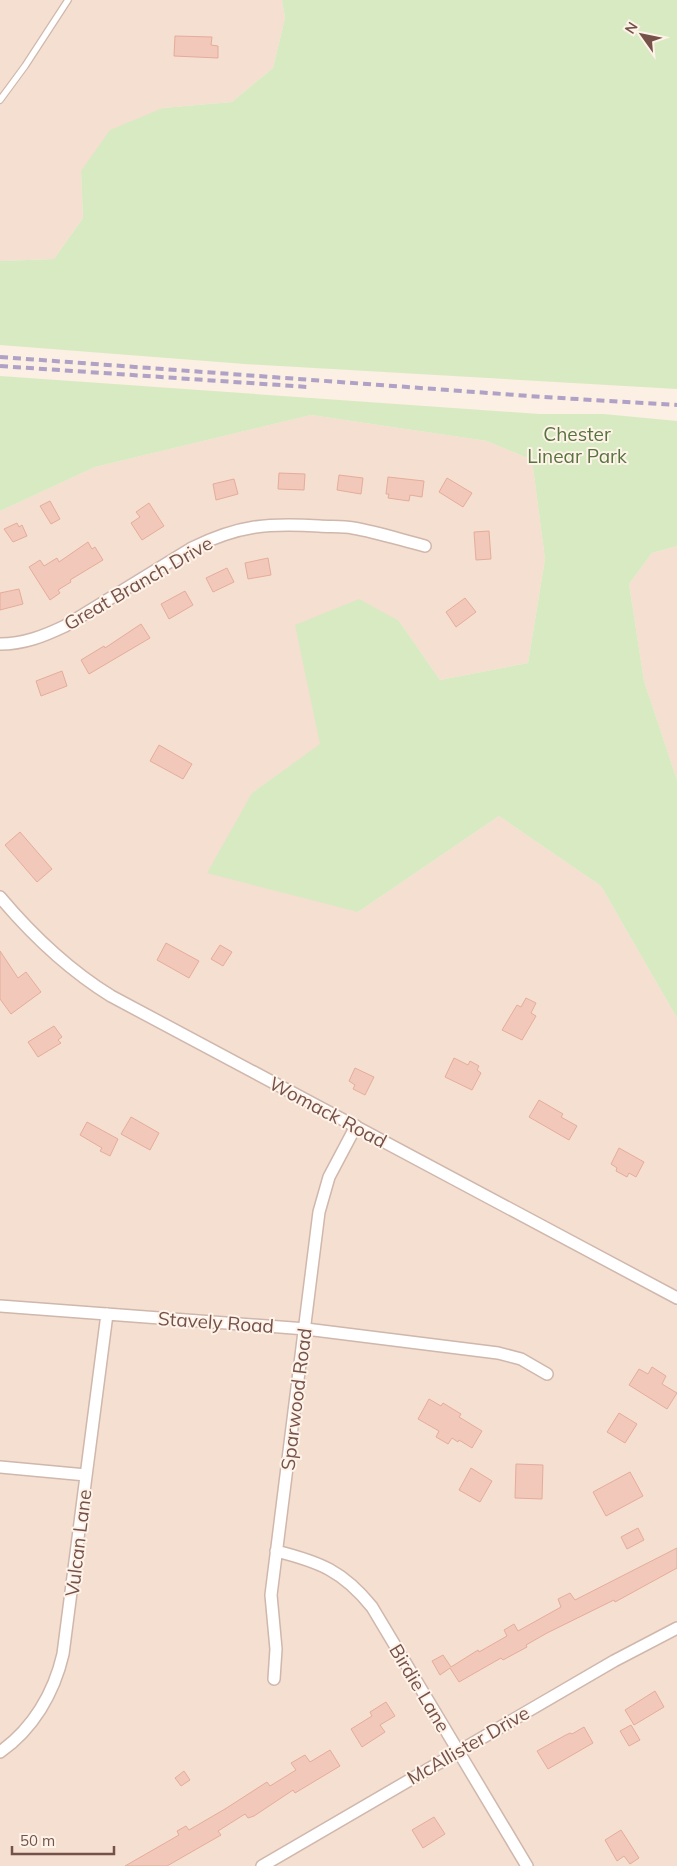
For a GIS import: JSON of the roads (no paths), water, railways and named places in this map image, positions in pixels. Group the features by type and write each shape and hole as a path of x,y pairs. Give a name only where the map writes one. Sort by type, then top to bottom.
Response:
{"street":[{"name":"Great Branch Drive","path":"0,644 25,642 45,636 65,626 192,548 238,529 286,524 353,528 425,546"},
{"name":"Womack Road","path":"0,897 58,957 91,984 160,1023 677,1298"},
{"name":"Sparwood Road","path":"274,1679 276,1649 271,1595 306,1329 319,1212 329,1176 356,1126"},
{"name":"Stavely Road","path":"0,1306 306,1329 498,1353 521,1359 547,1374"},
{"name":"Vulcan Lane","path":"0,1752 26,1729 50,1694 58,1674 67,1632 107,1314"},
{"path":"0,1467 86,1475"},
{"name":"Birdie Lane","path":"276,1551 322,1564 348,1581 372,1607 527,1866"},
{"name":"McAllister Drive","path":"262,1866 614,1661 677,1628"}],"lane":[{"path":"0,100 25,66 68,0"}],"railway":[{"path":"0,357 677,405"},
{"path":"0,366 308,387"}],"park label":[{"name":"Chester Linear Park","path":"577,445"}]}
